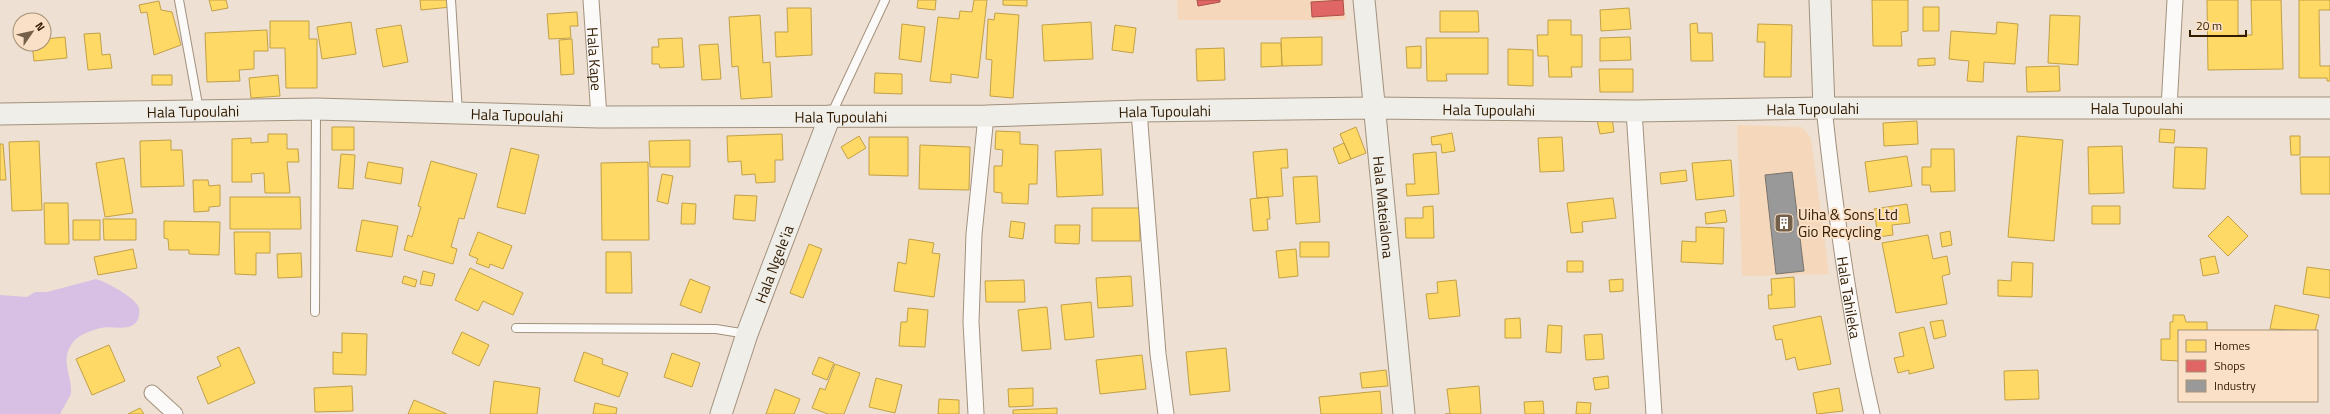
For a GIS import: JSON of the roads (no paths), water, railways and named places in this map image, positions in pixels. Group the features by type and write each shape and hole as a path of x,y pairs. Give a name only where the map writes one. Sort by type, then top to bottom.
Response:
{"street":[{"name":"Hala Kape","path":"590,0 599,118"},
{"name":"Hala Mateialona","path":"1364,0 1404,414"},
{"path":"1820,0 1824,108"},
{"path":"2169,108 2175,0"},
{"name":"Hala Tupoulahi","path":"0,114 316,109 599,118 986,116 1139,111 1374,108 1634,111 1824,108 2330,108"},
{"name":"Hala Tahileka","path":"1824,108 1844,260 1863,375 1872,414"},
{"path":"1139,111 1158,354 1166,414"},
{"path":"1634,111 1654,414"},
{"name":"Hala Ngele'ia","path":"721,414 747,334 830,116"},
{"path":"976,414 971,322 974,234 986,116"},
{"path":"152,393 175,414"}],"lane":[{"path":"179,0 199,110"},
{"path":"451,0 458,114"},
{"path":"830,116 885,0"},
{"path":"315,312 316,109"},
{"path":"516,328 716,329 747,334"}],"place":[{"name":"Uiha & Sons Ltd Gio Recycling","path":"1784,223"}]}
